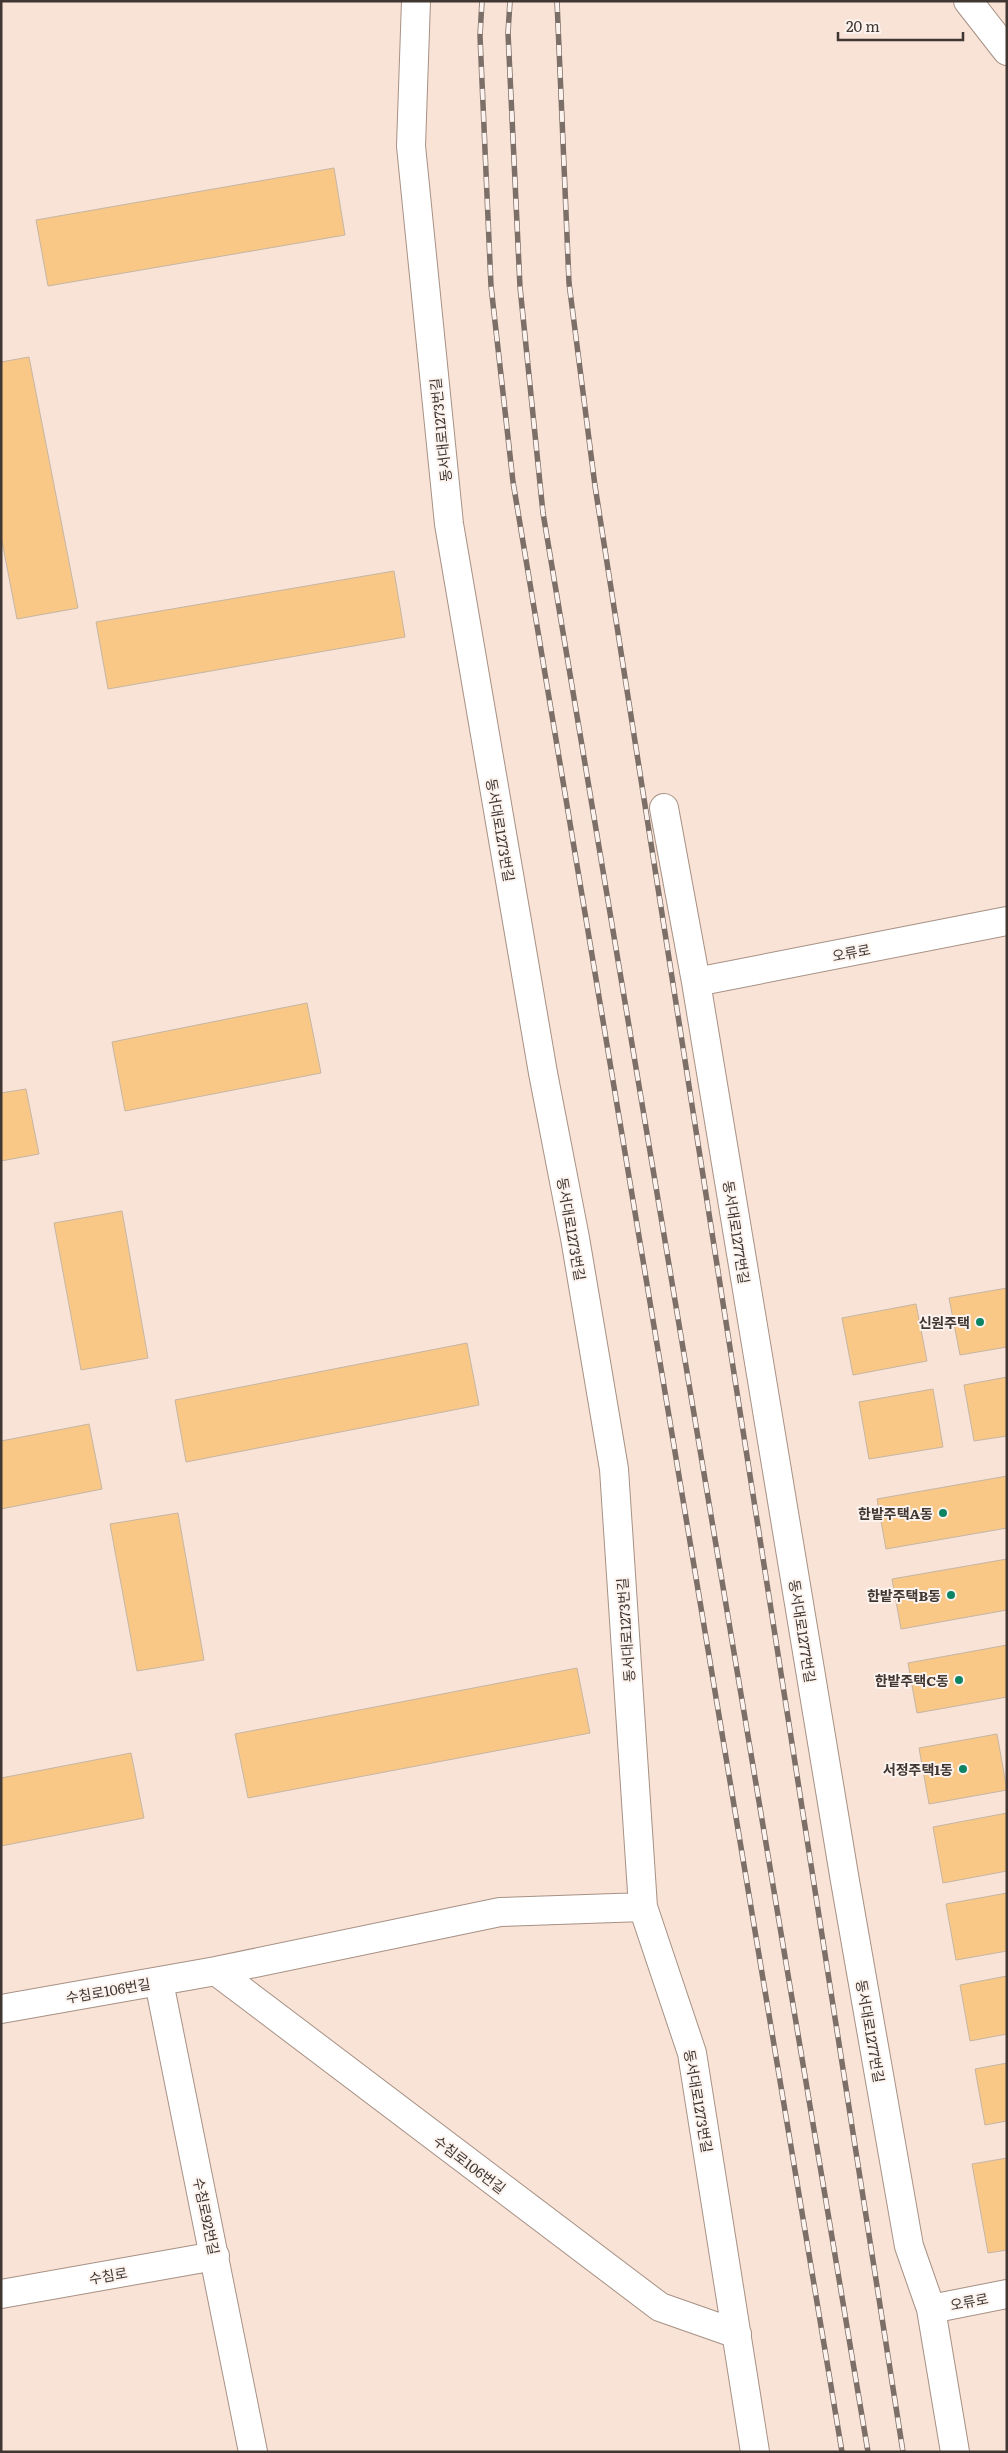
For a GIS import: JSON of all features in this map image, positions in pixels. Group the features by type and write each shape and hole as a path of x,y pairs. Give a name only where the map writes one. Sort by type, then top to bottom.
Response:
{"street":[{"name":"동서대로1273번길","path":"416,1 411,146 449,524 541,1064 575,1238 614,1469 643,1907 692,2053 755,2452"},
{"path":"968,1 1007,51"},
{"name":"동서대로1277번길","path":"664,808 696,982 845,1881 909,2246 931,2308 956,2452"},
{"name":"오류로","path":"696,982 1007,921"},
{"name":"수침로106번길","path":"1,2009 216,1971 500,1912 643,1907"},
{"name":"수침로106번길","path":"216,1971 660,2308 737,2334"},
{"name":"수침로92번길","path":"159,1982 253,2452"},
{"name":"수침로","path":"1,2294 215,2256"},
{"name":"오류로","path":"931,2308 1007,2294"}],"building":[{"path":"334,168 345,235 48,286 36,220"},
{"path":"29,357 78,608 17,619 1,536 1,362"},
{"path":"394,571 405,637 108,689 96,622"},
{"path":"307,1003 321,1073 125,1111 112,1042"},
{"path":"26,1089 39,1154 1,1161 1,1093"},
{"path":"122,1211 148,1358 81,1370 54,1223"},
{"name":"신원주택","path":"1007,1288 1007,1347 960,1355 949,1298"},
{"path":"916,1304 927,1361 853,1375 842,1318"},
{"path":"467,1343 479,1405 186,1462 175,1400"},
{"path":"1007,1377 1007,1436 974,1441 964,1385"},
{"path":"933,1389 943,1447 869,1459 859,1402"},
{"path":"89,1424 102,1489 1,1509 1,1441"},
{"name":"한밭주택A동","path":"1007,1476 1007,1528 886,1549 877,1499"},
{"path":"178,1513 204,1660 137,1671 110,1524"},
{"name":"한밭주택B동","path":"1007,1559 1007,1610 901,1629 892,1579"},
{"name":"한밭주택C동","path":"1007,1645 1007,1697 917,1713 908,1663"},
{"path":"577,1668 590,1733 248,1798 235,1734"},
{"name":"서정주택1동","path":"997,1734 1007,1790 929,1804 919,1748"},
{"path":"131,1753 144,1818 1,1846 1,1778"},
{"path":"1007,1813 1007,1871 943,1883 933,1827"},
{"path":"1007,1893 1007,1951 956,1960 946,1904"},
{"path":"1007,1976 1007,2034 970,2041 960,1985"},
{"path":"1007,2063 1007,2121 985,2125 975,2069"},
{"path":"1007,2158 1007,2250 988,2253 972,2164"}],"railway":[{"path":"482,1 480,36 491,286 513,482 842,2452"},
{"path":"510,1 508,33 520,287 543,513 868,2452"},
{"path":"557,1 569,283 595,486 903,2452"}],"place":[{"name":"신원주택","path":"980,1322"},
{"name":"한밭주택A동","path":"943,1513"},
{"name":"한밭주택B동","path":"951,1595"},
{"name":"한밭주택C동","path":"959,1680"},
{"name":"서정주택1동","path":"963,1769"}]}
